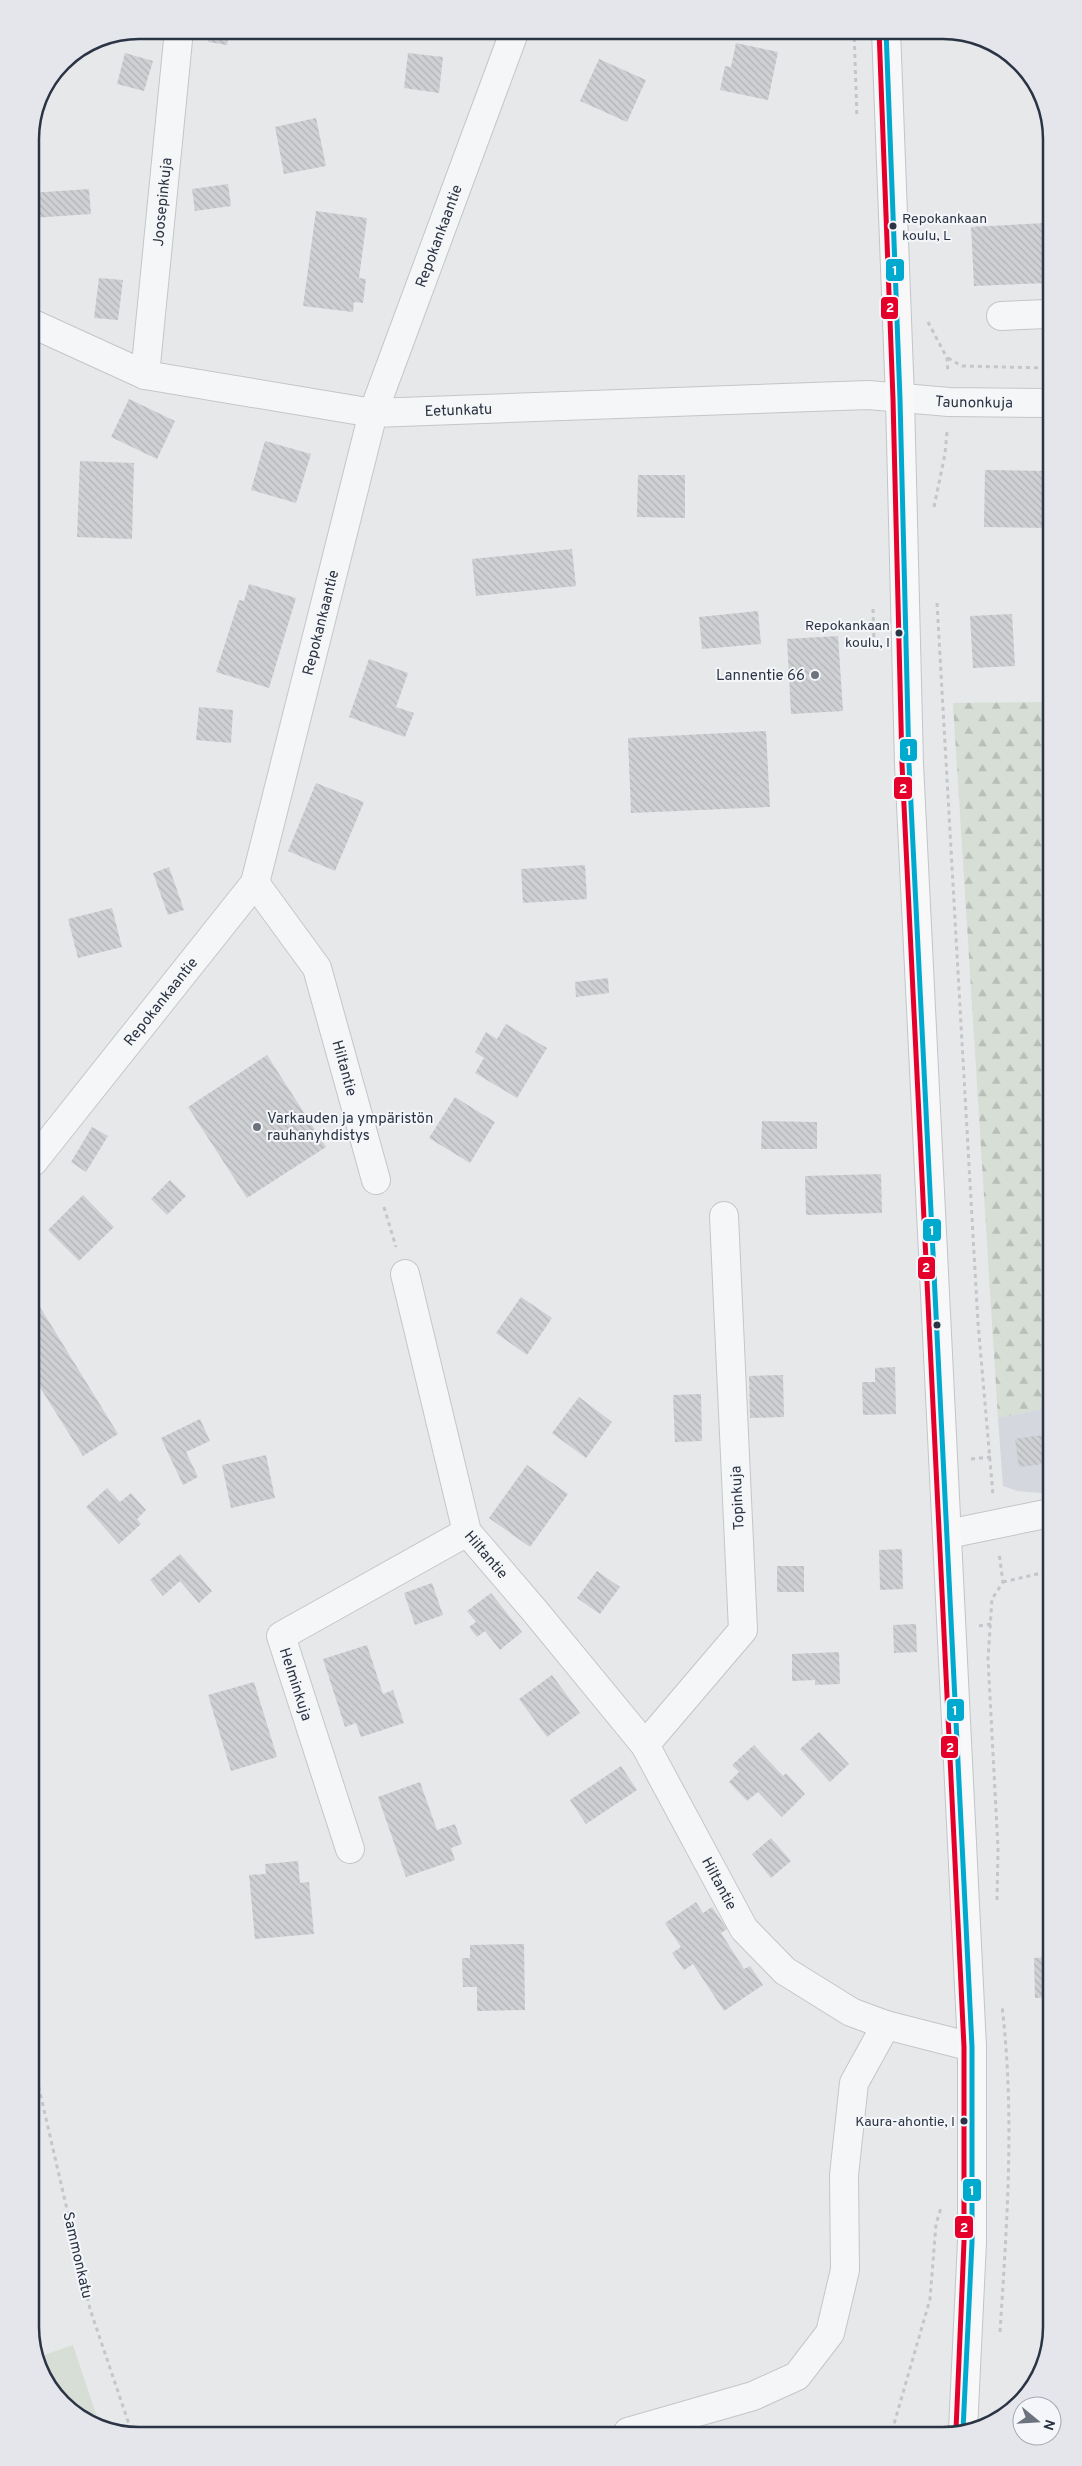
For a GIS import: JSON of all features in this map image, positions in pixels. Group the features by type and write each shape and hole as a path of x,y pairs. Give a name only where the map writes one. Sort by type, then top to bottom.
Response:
{"main road":[{"path":"886,39 900,399 909,764 972,2047 972,2242 963,2425"}],"street":[{"name":"Joosepinkuja","path":"145,375 177,39"},
{"name":"Repokankaantie","path":"39,1154 255,883 373,414 512,39"},
{"path":"1001,316 1043,314"},
{"name":"Eetunkatu","path":"39,327 145,375 373,414 868,394 900,399"},
{"name":"Taunonkuja","path":"900,399 1043,404"},
{"name":"Hiltantie","path":"255,883 317,968 376,1180"},
{"name":"Topinkuja","path":"645,1745 743,1630 724,1216"},
{"name":"Hiltantie","path":"405,1274 467,1532 645,1745 744,1929 785,1971 851,2012 886,2025 972,2047"},
{"path":"948,1534 1043,1515"},
{"name":"Helminkuja","path":"350,1849 281,1636 467,1532"},
{"path":"645,2427 753,2396 797,2376 830,2333 845,2270 844,2174 854,2083 886,2025"}],"path":[{"path":"947,358 962,366 1043,368"},
{"path":"934,509 945,454 949,402"},
{"path":"936,593 978,1323 1003,1582 992,1599 988,1659 998,1848 996,1908"},
{"path":"376,1180 405,1274"},
{"path":"1003,1582 1043,1573"},
{"path":"1000,2333 1010,2171 1009,2099 1002,2004"},
{"name":"Sammonkatu","path":"39,2088 90,2309 130,2427"}],"shaded area":[{"path":"1043,1408 1043,1493 1017,1491 1003,1486 998,1418"}],"green space":[{"path":"1043,702 1043,1408 998,1418 953,703"},
{"path":"73,2345 97,2418 78,2406 64,2393 49,2371 43,2355"}],"building":[{"path":"208,39 228,39 227,45 208,42"},
{"path":"736,43 778,52 768,100 720,90 725,66 731,67"},
{"path":"125,53 153,61 144,91 117,84"},
{"path":"408,53 443,57 439,93 404,88"},
{"path":"599,59 646,80 627,122 580,101"},
{"path":"316,118 326,166 284,174 275,127"},
{"path":"228,184 231,206 195,211 192,189"},
{"path":"89,189 91,214 39,218 39,192"},
{"path":"316,211 367,218 359,278 366,279 363,303 354,302 353,312 303,306"},
{"path":"1043,223 1043,283 974,286 971,227"},
{"path":"99,278 123,280 118,320 94,318"},
{"path":"129,399 175,421 157,459 111,437"},
{"path":"265,441 311,454 296,503 251,490"},
{"path":"80,461 134,463 132,539 77,537"},
{"path":"985,470 1043,471 1043,528 984,527"},
{"path":"638,475 685,475 685,518 637,517"},
{"path":"572,549 576,586 476,596 472,559"},
{"path":"249,584 296,598 269,688 216,672 239,600 244,601"},
{"path":"758,611 761,644 702,649 699,617"},
{"path":"1012,614 1015,666 973,668 970,616"},
{"path":"838,636 843,711 791,714 787,639"},
{"path":"369,659 408,673 396,707 414,713 405,737 349,717"},
{"path":"199,707 233,710 231,743 196,740"},
{"path":"766,731 770,807 631,813 628,738"},
{"path":"316,783 364,802 335,871 288,851"},
{"path":"585,865 587,899 523,903 521,869"},
{"path":"169,867 184,910 168,915 153,873"},
{"path":"112,908 122,947 78,958 68,919"},
{"path":"608,978 609,993 576,997 575,982"},
{"path":"506,1024 547,1048 517,1098 475,1073 484,1058 475,1052 486,1032 497,1039"},
{"name":"Varkauden ja ympäristön rauhanyhdistys","path":"267,1055 326,1147 247,1198 188,1107"},
{"path":"455,1097 495,1122 470,1163 429,1138"},
{"path":"762,1121 817,1122 817,1149 761,1149"},
{"path":"92,1127 108,1136 86,1172 71,1162"},
{"path":"881,1174 882,1213 806,1215 805,1176"},
{"path":"170,1180 186,1196 167,1215 151,1199"},
{"path":"83,1195 114,1227 79,1261 48,1230"},
{"path":"521,1297 552,1318 527,1355 496,1333"},
{"path":"39,1306 118,1434 83,1456 39,1386"},
{"path":"895,1367 896,1414 863,1415 862,1382 875,1382 875,1368"},
{"path":"783,1375 784,1417 750,1418 749,1376"},
{"path":"701,1394 702,1441 675,1442 673,1395"},
{"path":"579,1397 612,1422 586,1458 552,1433"},
{"path":"200,1419 210,1441 186,1452 198,1477 183,1485 161,1438"},
{"path":"1043,1435 1043,1464 1019,1467 1015,1439"},
{"path":"266,1455 275,1498 231,1508 222,1465"},
{"path":"527,1465 568,1494 530,1547 489,1518"},
{"path":"107,1488 120,1502 131,1493 146,1510 137,1519 141,1524 119,1544 86,1507"},
{"path":"902,1549 903,1589 880,1590 879,1550"},
{"path":"180,1554 212,1591 199,1603 180,1581 163,1596 150,1580"},
{"path":"777,1566 804,1566 804,1592 777,1592"},
{"path":"597,1571 620,1587 600,1614 577,1598"},
{"path":"432,1583 443,1615 415,1625 404,1593"},
{"path":"491,1593 522,1632 500,1650 485,1631 477,1637 469,1627 476,1622 467,1611"},
{"path":"916,1624 917,1652 894,1653 893,1625"},
{"path":"367,1645 383,1694 393,1690 404,1723 361,1737 356,1723 345,1727 323,1659"},
{"path":"839,1652 840,1684 815,1685 815,1680 792,1681 792,1654"},
{"path":"552,1675 580,1713 547,1737 519,1699"},
{"path":"254,1682 277,1757 231,1771 208,1695"},
{"path":"819,1732 849,1764 830,1782 800,1749"},
{"path":"754,1745 783,1776 786,1773 805,1794 782,1817 758,1792 747,1801 729,1782 739,1772 732,1765"},
{"path":"621,1766 637,1790 586,1824 570,1800"},
{"path":"420,1782 437,1830 455,1824 462,1844 451,1848 455,1860 406,1877 378,1797"},
{"path":"771,1838 791,1861 771,1878 752,1854"},
{"path":"298,1861 300,1883 309,1882 314,1934 255,1939 249,1875 266,1874 265,1864"},
{"path":"696,1902 703,1913 712,1907 727,1929 721,1933 744,1969 750,1966 763,1985 724,2011 693,1964 684,1970 672,1953 681,1947 665,1923"},
{"path":"524,1944 525,2010 477,2011 477,1987 463,1987 462,1958 470,1958 470,1945"},
{"path":"1043,1957 1043,1998 1035,1998 1034,1958"}],"transit line":[{"name":"2","path":"879,39 893,399 902,764 964,2047 964,2242 956,2426"},
{"name":"1","path":"886,39 900,399 909,764 972,2047 972,2242 963,2425"}],"place":[{"name":"Repokankaan koulu, L","path":"893,226"},
{"name":"Repokankaan koulu, I","path":"899,633"},
{"name":"Lannentie 66","path":"815,675"},
{"name":"Varkauden ja ympäristön rauhanyhdistys","path":"257,1127"},
{"name":"Kaura-ahontie, I","path":"964,2121"}]}
